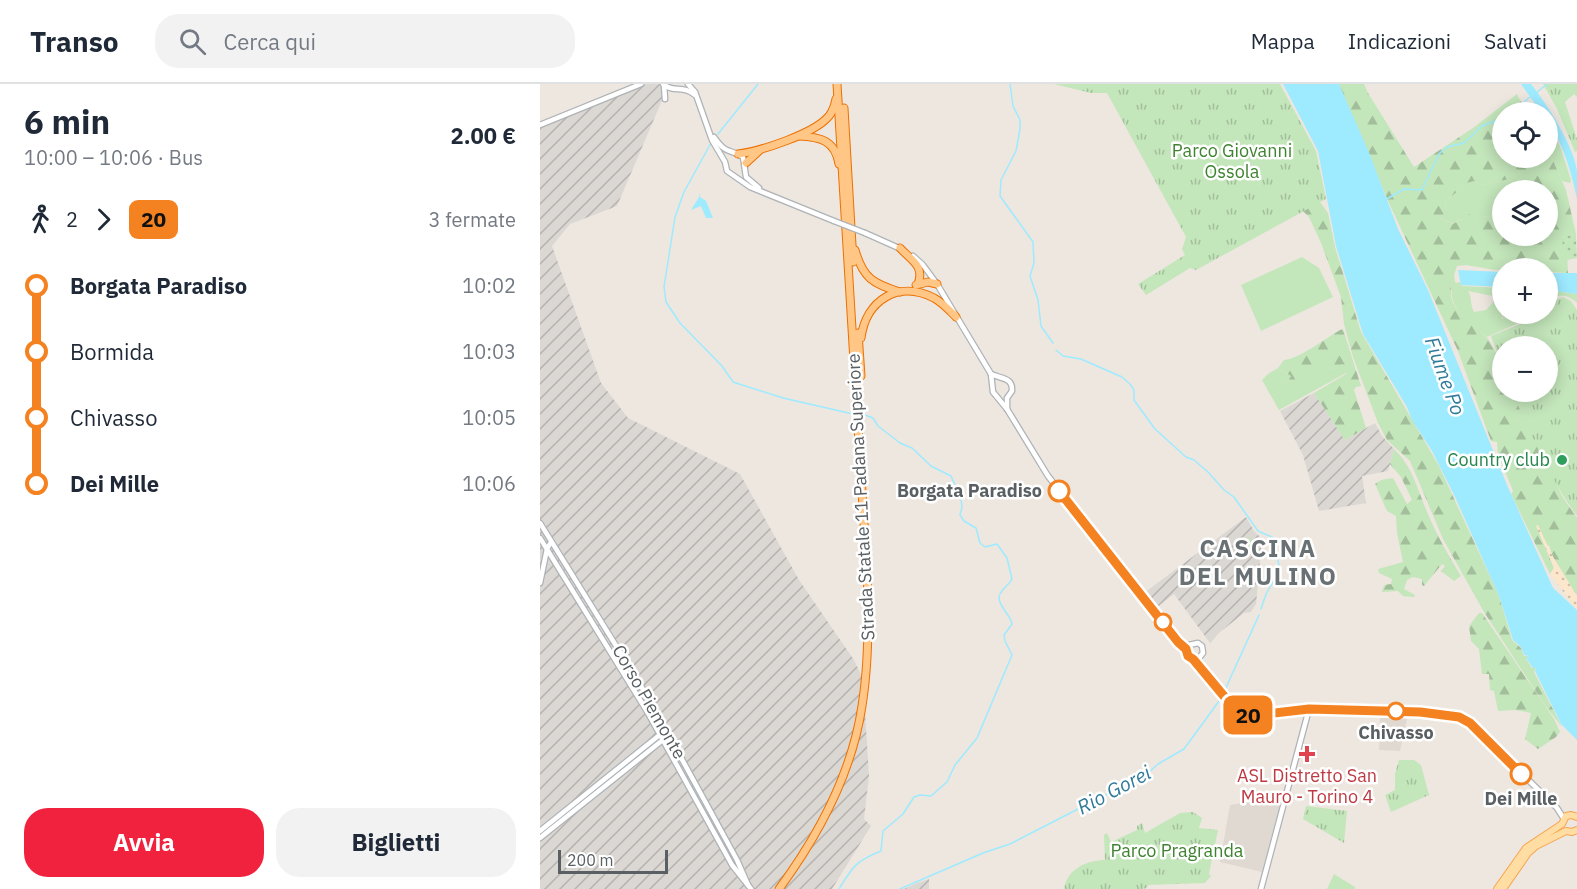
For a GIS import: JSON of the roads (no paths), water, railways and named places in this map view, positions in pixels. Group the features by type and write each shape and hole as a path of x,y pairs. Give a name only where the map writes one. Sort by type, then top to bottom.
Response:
{"highway":[{"path":"735,154 762,148 820,125 831,114 839,84"},
{"name":"Strada Statale 11 Padana Superiore","path":"779,889 813,837 831,804 844,772 862,708 869,648 867,573 839,84"},
{"name":"Strada Statale 11 Padana Superiore","path":"784,889 817,840 835,805 848,772 866,709 873,648 860,356 839,84"},
{"path":"797,135 818,137 832,145 838,157 844,194"},
{"path":"745,166 762,148"},
{"path":"852,236 863,270 868,278 883,287 902,292 921,293 934,298 956,317"},
{"path":"900,248 919,267 921,275 918,284"},
{"path":"860,356 863,323 874,305 881,299 918,284 928,282 937,284"}],"main road":[{"path":"1497,889 1519,856 1575,815"},
{"path":"1564,824 1572,832 1577,830"},
{"path":"1503,889 1522,859 1540,841"}],"street":[{"path":"540,125 641,84"},
{"path":"664,85 672,89"},
{"path":"664,85 665,99 672,89 684,85"},
{"path":"684,85 696,96"},
{"path":"684,85 696,96 717,150 725,162"},
{"path":"711,133 720,147 743,157 750,182 763,192"},
{"path":"735,154 727,157 725,168 750,187 900,248 923,265 937,284 991,374 993,392 1000,398 1052,481 1176,639 1187,647 1188,656 1195,659 1201,670 1233,707 1256,715 1309,709 1417,712 1446,714 1464,719 1557,808 1575,815"},
{"path":"733,174 740,173 745,166"},
{"path":"991,374 1008,380 1012,385 1011,394 1007,398 1007,409"},
{"path":"993,385 1000,378"},
{"path":"1000,398 1007,398"},
{"name":"Corso Piemonte","path":"540,523 666,729 750,887"},
{"path":"541,542 548,536"},
{"name":"Corso Piemonte","path":"541,542 626,675 732,865 750,887"},
{"path":"540,583 547,549 551,542"},
{"path":"1187,647 1195,642 1202,646 1203,653 1195,659"},
{"path":"613,654 619,650"},
{"path":"626,675 632,671"},
{"path":"1261,889 1309,709"},
{"path":"662,737 666,729"},
{"path":"540,831 662,737 669,735"},
{"path":"692,793 698,789"},
{"path":"540,838 593,792"},
{"path":"1557,808 1564,824"}],"water":[{"name":"Fiume Po","path":"1283,84 1339,84 1370,155 1398,229 1428,290 1507,485 1553,588 1577,610 1577,740 1561,724 1535,671 1536,668 1533,668 1526,658 1529,656 1524,655 1521,647 1513,640 1499,596 1456,499 1432,451 1363,334 1336,246 1318,151"},
{"path":"1521,84 1531,84 1544,102 1534,102"},
{"path":"1558,125 1575,161 1577,199 1572,176 1558,140"},
{"path":"699,192 700,197 706,201 713,218 706,218 701,206 691,210 699,197"},
{"path":"1458,270 1492,272 1492,286 1461,285"},
{"path":"1558,273 1577,273 1577,294 1558,291"}],"waterway":[{"path":"718,134 758,84"},
{"path":"1010,84 1013,106 1020,120 1020,129 1016,151 1001,180 1000,196 1033,242 1034,263 1030,276 1038,300 1041,326 1053,343"},
{"path":"1536,93 1547,84"},
{"path":"1524,102 1530,97"},
{"path":"1385,200 1404,189 1422,190 1439,154 1447,147 1464,143 1482,126 1492,122"},
{"path":"711,143 684,192 675,217 664,287 666,302 680,323 722,366 733,382 783,398 853,414"},
{"path":"1056,350 1063,356 1081,359 1122,377 1134,390 1134,400 1155,429 1186,457 1194,460 1208,472 1224,490 1234,497 1258,531 1272,537 1280,569 1266,594 1261,609"},
{"path":"839,889 856,865 881,851 883,831 903,814 914,797 931,796 947,782 955,765 977,738 1012,655 1004,635 1012,624 999,598 1012,579 1007,558 997,544 985,547 980,543 976,528 964,521 960,515 961,499 951,476 931,466 912,448 900,443 878,426 873,418 865,415"},
{"name":"Rio Gorei","path":"1224,692 1259,615"},
{"name":"Rio Gorei","path":"900,889 983,853 1010,844 1148,773 1158,764 1184,749 1222,697"}],"place":[{"name":"Country club","path":"1562,460"},
{"name":"Borgata Paradiso","path":"1059,491"},
{"name":"Chivasso","path":"1396,711"},
{"name":"ASL Distretto San Mauro - Torino 4","path":"1307,754"},
{"name":"Dei Mille","path":"1521,774"}],"district":[{"name":"CASCINA DEL MULINO","path":"1258,563"}],"park label":[{"name":"Parco Giovanni Ossola","path":"1232,161"},
{"name":"Parco Pragranda","path":"1177,851"}]}
